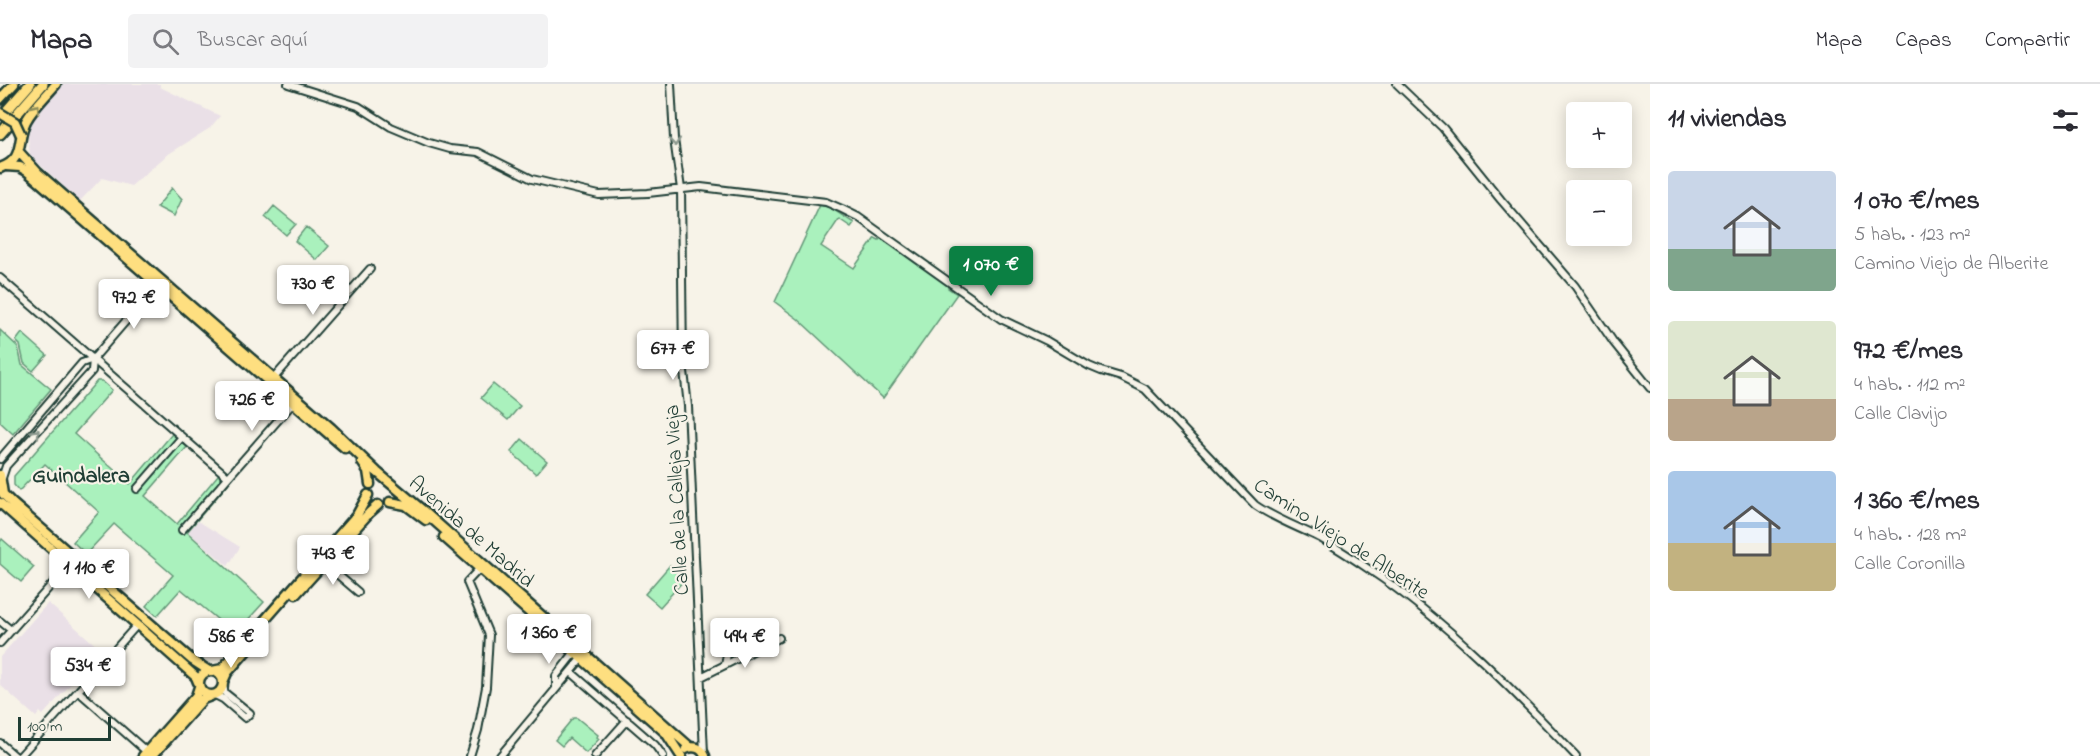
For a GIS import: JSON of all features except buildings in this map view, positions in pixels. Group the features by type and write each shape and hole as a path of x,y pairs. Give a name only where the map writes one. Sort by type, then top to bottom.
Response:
{"highway":[{"path":"8,112 30,84"},
{"path":"8,112 43,84"}],"main road":[{"path":"0,99 14,84"},
{"path":"3,167 19,152 21,135 31,113 56,84"},
{"path":"8,112 21,135"},
{"name":"Avenida de Madrid","path":"19,152 34,169 331,428 389,483 699,751"},
{"path":"3,167 20,167 27,171 364,464 368,471 370,484 368,495 357,515 222,669 202,675 196,696 147,755"},
{"path":"147,755 201,701 213,695 223,684 227,673 369,512 378,505 390,502 394,494 389,483 380,479 370,484"},
{"path":"1,483 3,494 13,504 192,660 219,675 223,684"},
{"path":"368,495 371,502 378,505"},
{"name":"Avenida de Madrid","path":"390,502 409,507 480,568 666,733 681,756"},
{"path":"0,504 196,677 203,693 213,695"},
{"path":"681,756 682,752 699,751"}],"street":[{"name":"Camino Viejo de Alberite","path":"288,84 358,106 391,127 429,143 450,149 478,152 532,178 598,195 701,186 826,202 858,217 1001,319 1047,341 1095,369 1121,376 1145,389 1255,505 1269,515 1321,539 1411,600 1521,698 1576,756"},
{"name":"Calle de la Calleja Vieja","path":"671,84 674,139 681,189 683,362 688,406 703,734 699,751"},
{"path":"1397,84 1443,128 1575,286 1614,343 1650,388"},
{"path":"274,378 370,269"},
{"path":"0,278 228,477"},
{"path":"0,459 82,363 93,359 157,285"},
{"path":"1,483 6,466 92,371 93,359"},
{"path":"182,530 293,403"},
{"path":"137,489 182,437"},
{"path":"324,563 358,592"},
{"path":"0,643 69,565"},
{"path":"470,756 478,730 486,687 489,635 467,582 480,568"},
{"path":"0,621 11,630"},
{"path":"20,756 137,625"},
{"path":"701,677 779,638"},
{"path":"725,665 729,644 748,654"},
{"path":"500,756 571,672 578,656"},
{"path":"556,688 556,676 578,656"},
{"path":"571,672 655,745 664,756"},
{"path":"213,695 247,716 225,693 223,684"},
{"path":"78,691 147,755"},
{"path":"595,756 627,720"},
{"path":"0,742 15,756"}],"shaded area":[{"path":"63,84 160,84 160,87 220,116 210,128 167,155 131,186 102,178 80,201 30,156 28,135 32,120"},
{"path":"198,521 240,547 228,566 188,532"},
{"path":"48,603 101,650 43,715 40,712 36,717 0,685 0,657"}],"green space":[{"path":"172,188 182,199 174,216 157,207"},
{"path":"820,205 831,208 854,223 851,227 839,219 821,246 854,268 875,238 879,240 881,238 947,283 948,288 957,294 883,398 798,319 775,302"},
{"path":"274,206 296,224 286,235 265,217"},
{"path":"306,227 329,246 317,260 295,241"},
{"path":"0,330 18,347 22,365 51,389 13,434 0,422"},
{"path":"22,333 47,355 33,371 24,363 20,345 16,341"},
{"path":"97,381 102,381 112,390 74,434 130,484 172,434 187,447 145,496 177,524 218,475 228,484 187,532 264,602 235,634 181,589 157,616 146,606 173,575 114,524 86,554 73,542 99,512 45,464 19,491 14,485 14,476"},
{"path":"493,384 520,406 508,420 481,398"},
{"path":"522,439 547,461 536,474 511,452"},
{"path":"2,539 34,567 21,582 0,564"},
{"path":"670,565 685,579 660,607 645,594"},
{"path":"573,718 577,718 598,735 599,739 586,753 569,738 562,746 555,740"}],"district":[{"name":"Guindalera","path":"81,474"}]}
